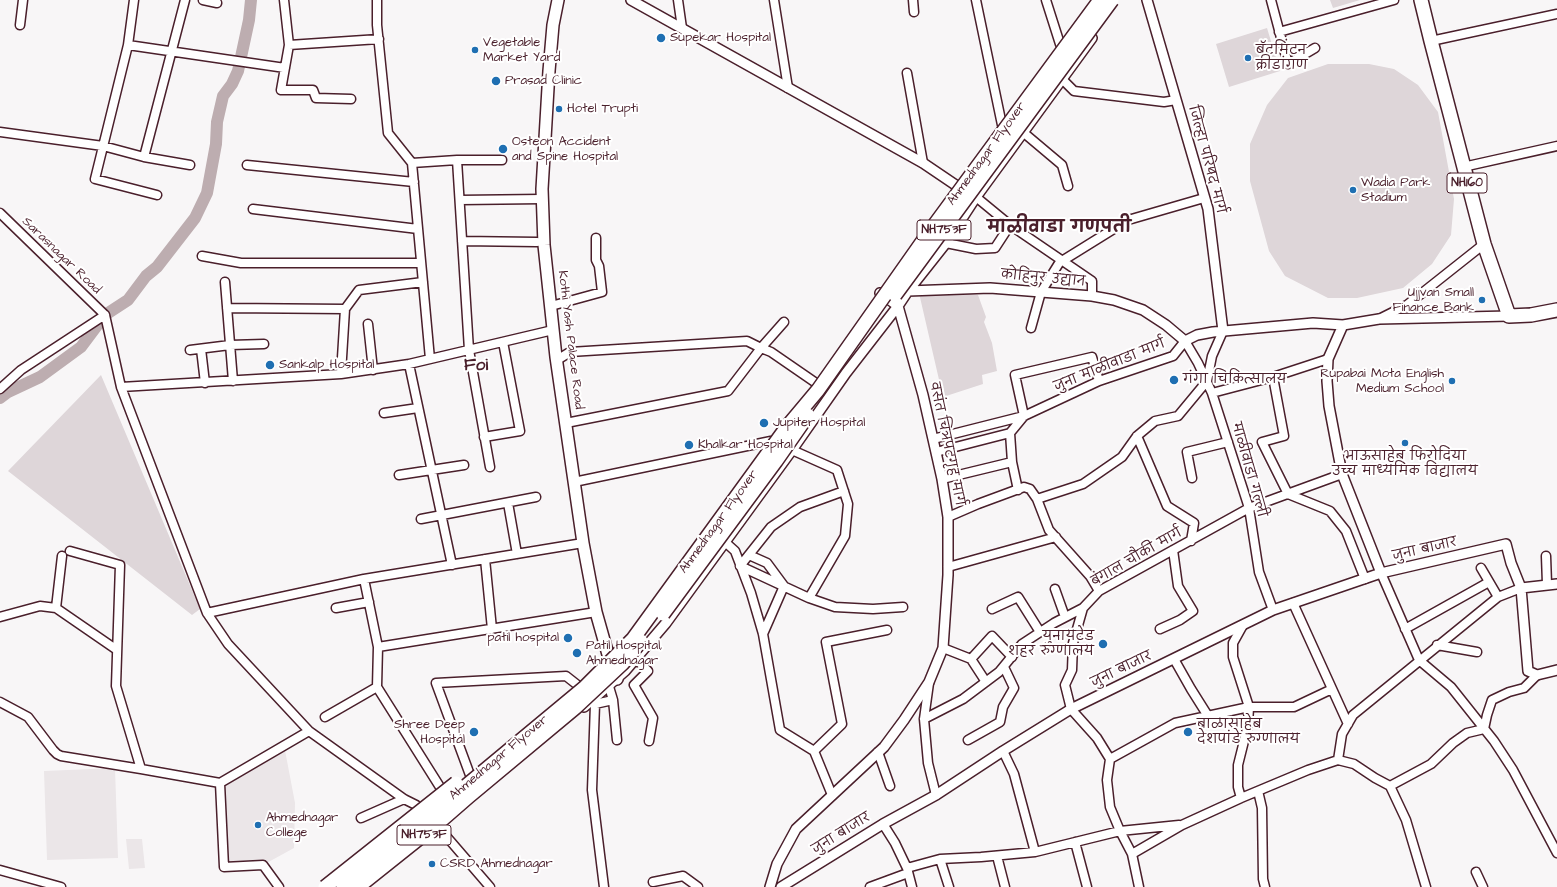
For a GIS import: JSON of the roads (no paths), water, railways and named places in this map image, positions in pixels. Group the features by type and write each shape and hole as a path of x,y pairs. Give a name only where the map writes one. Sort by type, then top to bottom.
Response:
{"highway":[{"name":"Ahmednagar Flyover","path":"342,887 480,776 584,688 633,639 788,427 818,390 930,231 1100,0"},
{"name":"Ahmednagar Flyover","path":"367,886 468,797 480,776 602,684 623,663 653,627 772,467 1112,0"},
{"name":"NH160","path":"1421,0 1484,244 1509,316"},
{"path":"1509,316 1531,315 1557,310"},
{"path":"325,887 467,774 480,776"}],"main road":[{"name":"Kothi Yash Palace Road","path":"558,0 553,25 549,64 542,199 544,245 557,360 583,543 605,662 613,683"}],"street":[{"path":"20,25 23,0"},
{"path":"134,0 128,44 96,179 157,195"},
{"path":"144,157 185,0"},
{"path":"202,0 217,3"},
{"path":"284,0 289,45 281,90 312,90 316,98 351,99"},
{"path":"377,0 388,134 412,163 430,359"},
{"path":"632,0 923,163 958,186"},
{"path":"678,0 682,28"},
{"path":"774,0 788,88"},
{"path":"913,0 914,12"},
{"path":"976,0 1002,125"},
{"path":"1046,0 1060,44"},
{"path":"331,887 445,795 480,776 580,687 605,662 648,613 1092,0"},
{"path":"367,886 594,702 636,659 666,623 846,373 908,291 946,244 976,198 1119,0"},
{"name":"जिल्हा परिषद मार्ग","path":"1147,0 1208,209 1223,331"},
{"path":"1271,0 1288,64 1315,48"},
{"path":"1280,32 1394,0"},
{"path":"1431,41 1557,14"},
{"path":"289,45 379,39"},
{"path":"128,44 172,52 285,68"},
{"path":"907,73 923,163"},
{"path":"1062,80 1074,91 1164,102 1176,100"},
{"path":"0,132 103,146 144,157 190,165"},
{"path":"1024,133 1062,165 1068,186"},
{"path":"1463,167 1557,146"},
{"path":"412,163 457,160 502,160"},
{"path":"457,160 469,350 490,467"},
{"path":"247,165 414,182"},
{"path":"976,198 1010,225 1092,281 1092,296"},
{"path":"1031,328 1041,292 1061,260 1128,220 1204,198"},
{"path":"460,200 542,199"},
{"path":"253,209 418,229"},
{"name":"Sarasnagar Road","path":"0,214 105,316"},
{"path":"946,244 976,249 995,248 1010,225"},
{"path":"551,306 602,292 599,266 596,260 596,238"},
{"path":"462,241 537,242"},
{"path":"1379,319 1407,305 1484,244"},
{"path":"202,256 241,263 421,263"},
{"path":"890,279 908,291"},
{"path":"225,282 233,381"},
{"path":"341,374 345,309 359,290 423,282"},
{"name":"कोहिनुर उद्यान","path":"908,291 990,288 1092,296 1114,300 1143,310 1166,325 1185,341"},
{"path":"880,293 898,306"},
{"path":"1407,305 1410,318"},
{"name":"वसंत चित्रपटगृह मार्ग","path":"770,887 777,864 796,830 878,752 904,720 929,682 943,648 948,567 948,518 942,479 923,395 898,306"},
{"path":"227,308 345,309"},
{"path":"0,389 21,370 105,316 121,387 207,613 228,644 309,731 404,799 416,805 440,827 490,887"},
{"path":"1185,341 1197,335 1223,331 1314,323 1343,325 1379,319 1509,316"},
{"path":"566,423 728,391 761,348 784,322"},
{"path":"368,324 373,370"},
{"path":"1343,325 1328,359 1327,381 1329,406 1342,474 1381,573 1419,660 1451,687 1513,770 1557,853"},
{"path":"121,387 341,374 373,370 409,364 554,330"},
{"path":"1038,499 1083,484 1122,457 1137,436 1155,421 1178,416 1207,382 1212,356 1223,331"},
{"path":"557,360 570,352 747,341 771,352 816,383"},
{"name":"जुना माळीवाडा मार्ग","path":"1010,433 1024,416 1099,381 1173,356 1185,341"},
{"name":"माळीवाडा गल्ली","path":"1185,341 1198,363 1212,393 1249,508 1259,572 1273,610"},
{"path":"484,437 520,431 503,342"},
{"path":"190,350 230,344 264,344"},
{"path":"201,349 205,383"},
{"path":"933,439 1024,416 1015,375 1092,357 1099,381"},
{"path":"1212,393 1273,377 1328,359"},
{"path":"409,364 452,565"},
{"path":"1273,377 1284,436 1262,442 1288,494 1330,511 1346,531 1365,578"},
{"path":"384,413 418,408"},
{"path":"936,452 1010,433 1012,462 1018,490"},
{"path":"1137,436 1167,506 1194,523 1191,540"},
{"path":"574,482 772,442"},
{"path":"1192,478 1186,452 1228,442"},
{"path":"792,450 837,470 848,504 845,536 809,598"},
{"path":"942,479 1012,462"},
{"path":"399,475 464,465"},
{"name":"बंगाल चौकी मार्ग","path":"924,719 963,699 999,672 1022,644 1082,608 1098,591 1249,508 1342,474"},
{"path":"948,518 978,504 1024,487 1030,489 1038,499 1050,530 1090,576 1098,591"},
{"path":"740,566 771,527 800,507 844,491"},
{"path":"421,519 536,497"},
{"path":"508,503 517,554"},
{"path":"948,567 1056,537"},
{"path":"725,542 735,551 763,634 780,730 814,751 832,795"},
{"path":"207,613 364,579 583,543"},
{"name":"जुना बाजार","path":"781,887 883,824 936,795 1071,709 1273,610 1381,573 1506,544 1511,563 1521,588"},
{"path":"1160,629 1180,620 1193,611 1178,586 1173,550"},
{"path":"70,551 120,565 116,686 141,769"},
{"path":"749,554 767,563 784,586"},
{"path":"56,608 62,556"},
{"path":"1338,760 1342,734 1352,715 1498,597 1521,588 1552,584 1546,556"},
{"path":"485,559 492,629"},
{"path":"740,566 809,598 835,607 873,609 903,607"},
{"path":"1481,568 1498,597"},
{"path":"364,579 378,647 377,687 445,795"},
{"path":"1405,629 1489,582"},
{"path":"763,634 784,586"},
{"path":"1521,588 1528,671 1537,675"},
{"path":"1055,589 1065,617"},
{"path":"992,609 1018,597 1040,632"},
{"path":"336,608 369,602"},
{"path":"1293,603 1348,724"},
{"path":"0,617 40,606 56,608 117,650"},
{"path":"1082,608 1073,643 1072,670 1065,685 1071,709 1097,738 1110,759 1107,780 1110,807 1132,854 1139,887"},
{"path":"378,647 596,612"},
{"path":"1241,798 1238,787 1238,765 1248,725 1249,707 1233,657 1233,642 1242,625"},
{"path":"814,751 842,724 826,642 887,630"},
{"path":"971,659 992,636 1012,657"},
{"path":"1437,646 1477,652"},
{"path":"943,648 971,659 986,682"},
{"path":"636,659 648,670 634,685 653,718 649,741"},
{"path":"1174,659 1190,689 1208,716"},
{"path":"968,740 1000,722 1003,707 1014,688 1004,667"},
{"path":"1484,730 1492,700 1509,692 1524,688 1537,675 1557,670"},
{"path":"480,776 436,683 566,676 580,687 594,702 592,790 604,887"},
{"path":"929,682 924,719 928,763 936,795"},
{"path":"613,683 617,740"},
{"path":"324,716 377,687"},
{"path":"1110,759 1175,723 1249,707 1294,707 1332,689"},
{"path":"594,702 613,700"},
{"path":"0,702 28,717 56,754 61,756 220,784 309,731"},
{"path":"1390,786 1431,764 1453,742 1467,733 1484,730"},
{"path":"1003,751 1014,774 1034,852"},
{"path":"878,752 890,786"},
{"path":"1132,854 1182,825 1241,798 1308,770 1338,760 1354,764 1390,786 1406,820 1426,887"},
{"path":"220,784 224,867 263,865 279,887"},
{"path":"1258,791 1262,808 1262,878 1265,887"},
{"path":"361,818 404,799"},
{"path":"883,824 895,843 907,870 912,887"},
{"path":"870,887 907,870 940,859 997,856 1034,852 1120,831 1182,825"},
{"path":"1074,842 1087,887"},
{"path":"997,856 1005,887"},
{"path":"940,859 949,887"},
{"path":"0,870 61,887"},
{"path":"1476,872 1483,887"},
{"path":"653,882 683,876 698,887"}],"waterway":[{"path":"0,398 8,392 40,377 81,347 105,315 128,300 146,276 157,267 195,218 207,193 216,144 217,122 223,96 232,84 238,71 249,20 251,0"}],"place":[{"name":"Supekar Hospital","path":"661,38"},
{"name":"Vegetable Market Yard","path":"475,50"},
{"name":"बॅटमिंटन क्रीडांगण","path":"1248,58"},
{"name":"Prasad Clinic","path":"496,81"},
{"name":"Hotel Trupti","path":"559,109"},
{"name":"Osteon Accident and Spine Hospital","path":"503,149"},
{"name":"Wadia Park Stadium","path":"1353,190"},
{"name":"Ujjvan Small Finance Bank","path":"1482,300"},
{"name":"Sankalp Hospital","path":"270,365"},
{"name":"गंगा चिकित्सालय","path":"1174,380"},
{"name":"Rupabai Mota English Medium School","path":"1452,381"},
{"name":"Jupiter Hospital","path":"764,423"},
{"name":"भाऊसाहेब फिरोदिया उच्च माध्यमिक विद्यालय","path":"1405,443"},
{"name":"Khalkar Hospital","path":"689,445"},
{"name":"patil hospital","path":"568,638"},
{"name":"युनायटेड शहर रुग्णालय","path":"1103,644"},
{"name":"Patil Hospital, Ahmednagar","path":"577,653"},
{"name":"Shree Deep Hospital","path":"474,732"},
{"name":"बाळासाहेब देशपांडे रुग्णालय","path":"1188,732"},
{"name":"Ahmednagar College","path":"258,825"},
{"name":"CSRD Ahmednagar","path":"432,864"}],"district":[{"name":"माळीवाडा गणपती","path":"1059,228"},
{"name":"Foi","path":"476,366"}]}
